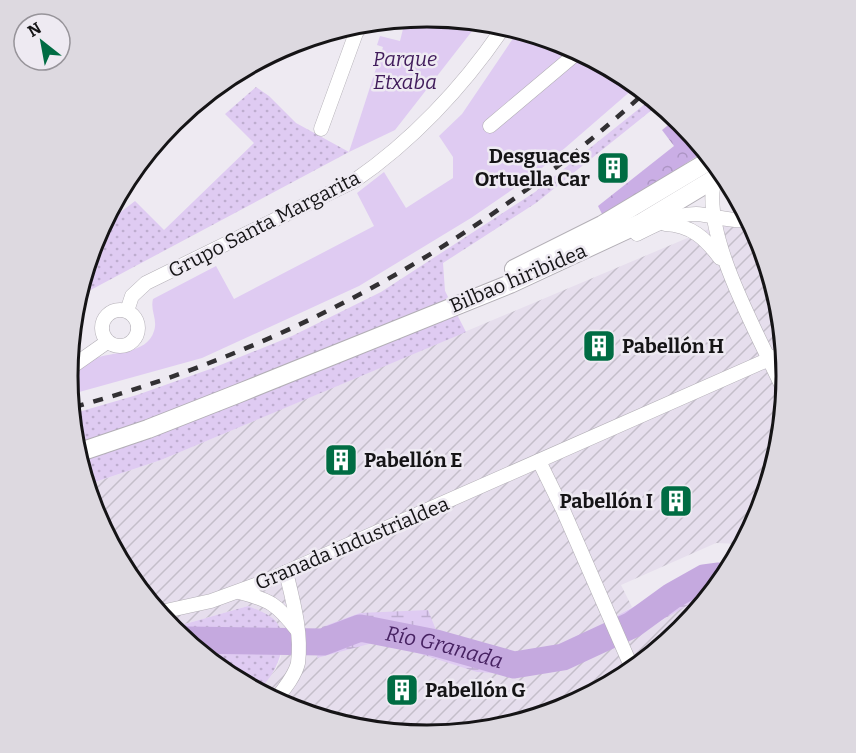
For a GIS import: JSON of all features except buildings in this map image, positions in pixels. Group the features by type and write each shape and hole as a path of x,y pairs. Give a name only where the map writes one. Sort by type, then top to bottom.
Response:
{"street":[{"path":"321,129 355,35"},
{"name":"Grupo Santa Margarita","path":"127,311 132,296 146,283 354,181 376,166 444,101 472,70 498,35"},
{"path":"490,126 571,58"},
{"name":"Bilbao hiribidea","path":"309,364 602,225 705,164"},
{"path":"602,225 621,222 714,175"},
{"name":"Bilbao hiribidea","path":"86,450 148,429 510,284 641,223 714,175"},
{"path":"715,177 711,196 716,231 728,270 777,375"},
{"path":"510,284 540,280 657,225 687,215 740,219"},
{"path":"657,225 680,225 689,228 709,243 728,270"},
{"path":"116,310 127,311 137,321 138,334 130,343 118,347 107,342 101,332 102,321 116,310"},
{"path":"79,362 107,342"},
{"name":"Granada industrialdea","path":"168,610 211,601 286,572 777,356"},
{"path":"539,461 563,510 629,662"},
{"path":"280,693 297,664 298,631 286,572"},
{"path":"239,591 263,598 280,609 298,631"}],"shaded area":[{"path":"723,223 742,224 766,286 777,354 775,422 759,489 735,544 716,543 621,585 632,607 620,614 633,640 698,598 675,624 641,654 622,667 583,690 518,714 451,725 382,723 316,707 263,684 276,669 281,657 267,614 248,606 182,625 137,571 105,510 95,482 161,460"}],"green space":[{"name":"Parque Etxaba","path":"403,28 473,30 395,130 349,152 383,47 377,45 380,36 400,41"},
{"path":"513,38 583,63 630,92 535,174 471,218 359,286 202,358 79,392 78,368 101,356 137,348 150,339 155,327 153,299 216,266 234,299 374,226 357,193 384,172 406,208 453,178 453,157 439,136 462,114"},
{"path":"256,87 269,96 296,123 349,152 89,291 105,243 120,213 135,201 164,230 254,143 225,114"},
{"path":"646,103 653,109 536,203 443,263 445,291 466,332 161,460 95,482 85,445 80,412 137,395 213,368 292,336 381,292 535,192"},
{"path":"669,124 698,155 648,189 602,214 598,206 674,146 662,130"},
{"path":"723,565 697,600 671,615 581,660 519,675 477,672 380,641 317,658 322,627 360,613 428,610 436,630 519,656 572,646 620,614 664,591 695,570"},
{"path":"248,606 264,613 277,623 281,631 282,649 271,676 263,685 215,654 182,625"}],"waterway":[{"name":"Río Granada","path":"199,640 323,642 360,628 436,643 514,665 563,657 632,625 672,596 704,578 715,577"}],"railway":[{"path":"80,405 153,383 229,355 304,322 377,285 447,244 515,198 580,149 639,98"}],"place":[{"name":"Desguaces Ortuella Car","path":"613,168"},
{"name":"Pabellón H","path":"599,346"},
{"name":"Pabellón E","path":"341,460"},
{"name":"Pabellón I","path":"676,501"},
{"name":"Pabellón G","path":"402,690"}]}
